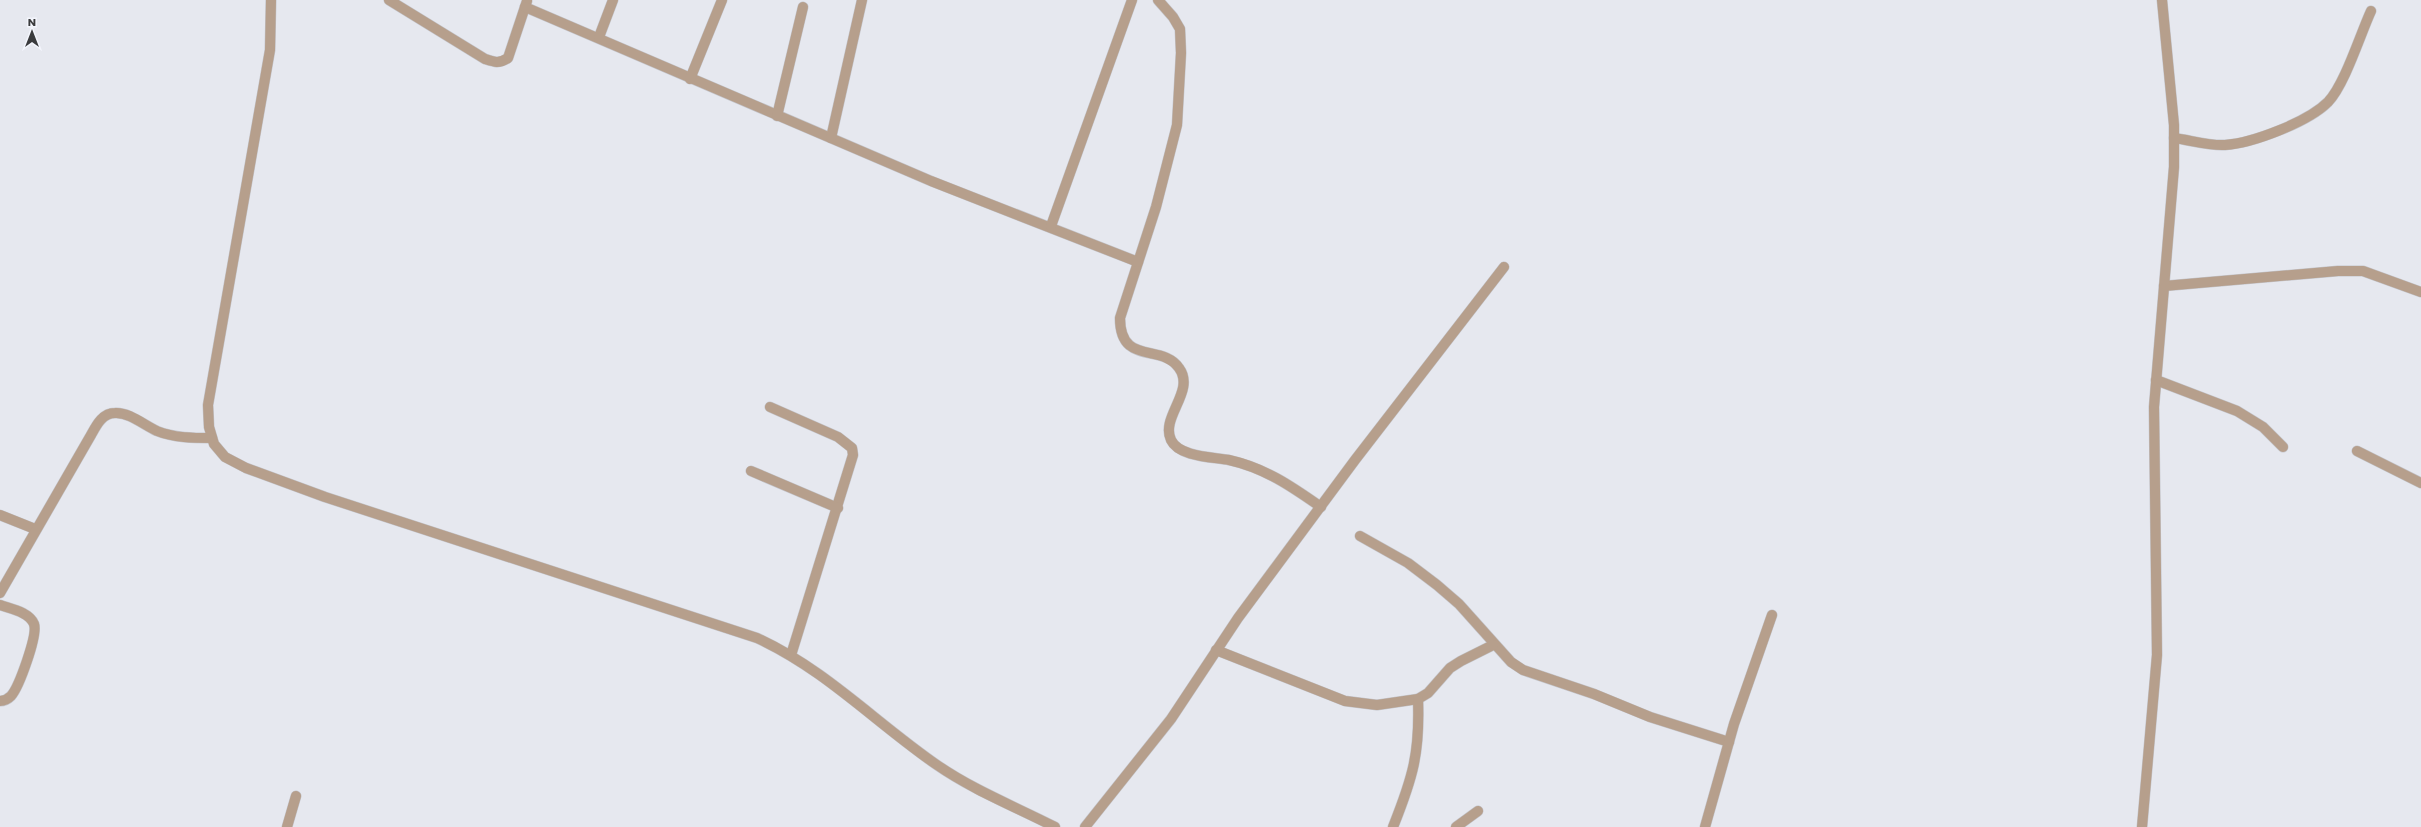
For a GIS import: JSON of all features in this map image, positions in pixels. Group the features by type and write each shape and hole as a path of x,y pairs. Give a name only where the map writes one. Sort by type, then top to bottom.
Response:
{"street":[{"path":"272,0 270,50 208,405 209,426 212,438 214,444 225,457 246,468 385,517 757,638 792,655 830,681 938,766 965,782 1055,827"},
{"path":"389,0 485,59 496,62 502,62 508,58 526,3 777,116 931,181 1051,226 1138,262"},
{"path":"599,37 613,0"},
{"path":"690,78 722,0"},
{"path":"831,138 862,0"},
{"path":"1051,226 1132,0"},
{"path":"1158,0 1173,17 1180,29 1181,52 1177,125 1156,207 1120,318 1120,331 1123,340 1131,346 1171,361 1179,366 1182,373 1181,393 1170,423 1168,434 1173,444 1189,452 1257,468 1280,479 1321,507"},
{"path":"2142,827 2157,655 2154,415 2171,208 2174,138 2162,0"},
{"path":"777,116 803,7"},
{"path":"2174,138 2225,145 2273,132 2310,115 2328,101 2340,81 2371,11"},
{"path":"1085,827 1171,719 1216,650 1321,507 1504,267"},
{"path":"2164,286 2338,271 2357,271 2404,284 2421,292"},
{"path":"2156,380 2237,411 2263,427 2283,447"},
{"path":"770,407 838,437 852,448 852,466 792,655"},
{"path":"0,593 35,529 99,422 106,416 115,413 125,415 158,431 179,436 212,438"},
{"path":"2357,450 2421,483"},
{"path":"751,470 838,508"},
{"path":"0,515 35,529"},
{"path":"1360,536 1408,563 1437,585 1459,604 1493,645 1511,662 1523,670 1594,694 1650,717 1729,742"},
{"path":"0,605 23,613 31,618 35,625 35,634 18,687 10,698 0,701"},
{"path":"1706,827 1729,742 1772,615"},
{"path":"1216,650 1345,701 1377,705 1418,699 1428,693 1450,668 1493,645"},
{"path":"1393,827 1415,765 1419,739 1418,699"},
{"path":"287,827 296,796"},
{"path":"1456,827 1478,811"}]}
